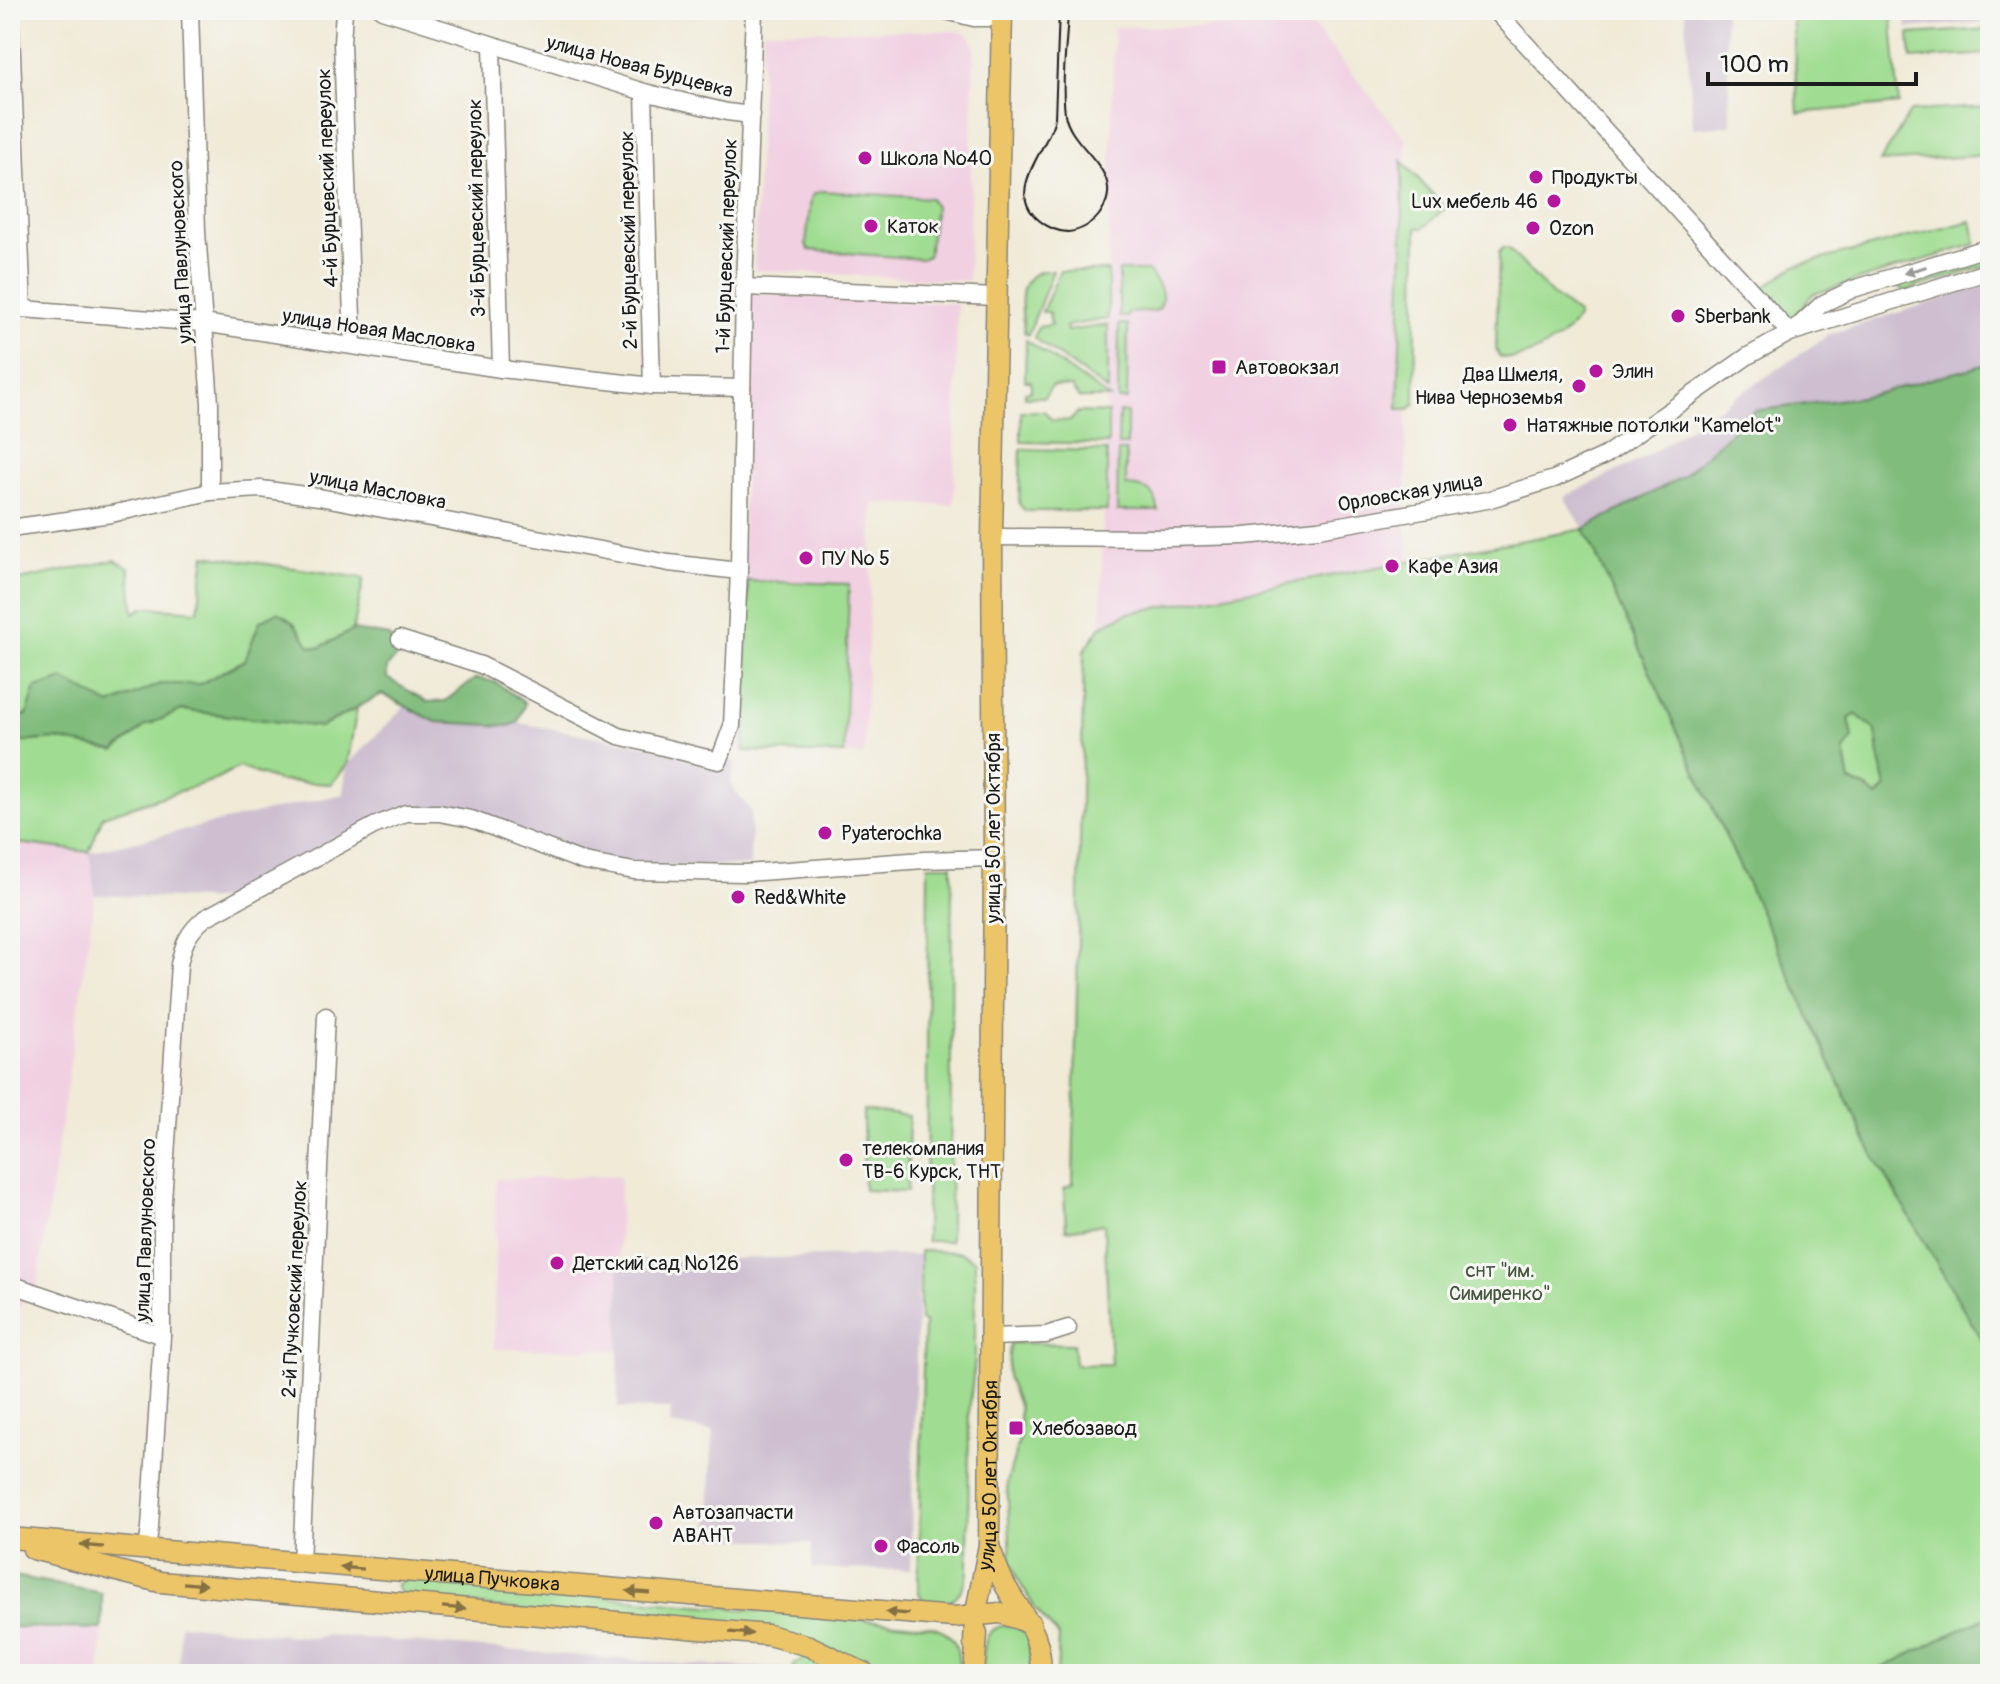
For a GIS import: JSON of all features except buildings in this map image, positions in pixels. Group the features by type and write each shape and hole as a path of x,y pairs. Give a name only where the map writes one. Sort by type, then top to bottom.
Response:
{"main road":[{"name":"улица 50 лет Октября","path":"974,1674 975,1617 989,1545 994,858 992,537 1002,14"},
{"name":"улица Пучковка","path":"10,1540 923,1615 975,1617 1001,1613"},
{"name":"улица Пучковка","path":"10,1540 160,1582 768,1635 809,1646 866,1674"},
{"path":"989,1545 1005,1585 1030,1623 1040,1648 1041,1674"},
{"path":"382,1602 384,1571"},
{"path":"974,1644 983,1622 1001,1613 1030,1623"}],"street":[{"path":"10,10 16,308"},
{"name":"улица Павлуновского","path":"190,10 197,232 210,403 210,492"},
{"name":"4-й Бурцевский переулок","path":"344,10 342,43 353,345"},
{"name":"улица Новая Бурцевка","path":"382,10 644,92 751,115"},
{"name":"1-й Бурцевский переулок","path":"400,639 481,665 619,736 719,761 732,726 754,10"},
{"path":"942,10 974,18 1002,14"},
{"path":"1495,10 1790,333"},
{"name":"3-й Бурцевский переулок","path":"492,46 501,369"},
{"name":"2-й Бурцевский переулок","path":"644,92 652,386"},
{"name":"Орловская улица","path":"1790,333 1822,304 1853,289 1990,247"},
{"name":"Орловская улица","path":"992,537 1244,536 1318,529 1487,500 1554,479 1604,456 1748,356 1790,333 1990,271"},
{"path":"744,287 998,297"},
{"name":"улица Новая Масловка","path":"16,308 203,323 501,369 652,386 742,388"},
{"name":"улица Масловка","path":"10,528 111,514 210,492 261,489 319,497 669,563 739,571"},
{"name":"улица Павлуновского","path":"129,1574 139,1550 162,1336 162,1215 179,965 182,945 192,929 205,918 374,826 406,813 439,813 471,819 573,859 634,871 760,872 994,858"},
{"name":"2-й Пучковский переулок","path":"301,1563 326,1016"},
{"path":"19,1287 162,1336"},
{"path":"990,1337 1046,1335 1068,1328"}],"shaded area":[{"path":"1685,10 1724,10 1731,125 1693,128"},
{"path":"1906,10 1982,10 1983,22 1907,28"},
{"path":"1313,26 1406,139 1406,532 1409,561 1128,613 1101,626 1114,27"},
{"name":"Школа №40","path":"763,30 959,31 971,37 974,46 968,281 754,270"},
{"path":"1990,284 1990,366 1978,366 1868,396 1755,411 1682,477 1584,529 1564,497 1644,458 1830,334"},
{"name":"ПУ № 5","path":"749,294 957,304 954,505 873,503 864,755 737,751"},
{"path":"408,703 736,762 730,784 751,811 750,866 631,865 553,846 484,815 401,809 228,900 95,895 89,852 343,794 347,765"},
{"path":"10,842 89,852 95,895 37,1285 16,1309 10,1335"},
{"name":"Детский сад №126","path":"620,1176 618,1350 494,1349 496,1179"},
{"path":"919,1255 910,1570 812,1569 812,1544 708,1537 713,1431 670,1425 671,1409 618,1408 619,1261"},
{"path":"10,1608 102,1613 101,1674 10,1674"},
{"path":"180,1624 315,1638 325,1635 692,1665 782,1668 782,1674 179,1674"}],"green space":[{"path":"1792,10 1891,10 1899,104 1798,113"},
{"path":"1990,29 1990,54 1911,59 1909,34"},
{"path":"1990,107 1990,155 1880,162 1911,111"},
{"path":"1402,161 1445,208 1423,228 1417,228 1415,403 1409,409 1398,409 1403,248"},
{"name":"Каток","path":"821,191 930,198 935,207 928,256 921,259 809,250 806,244 811,199"},
{"path":"1971,221 1976,244 1813,294 1792,320 1762,289 1795,266"},
{"path":"1502,248 1508,248 1551,294 1578,315 1557,340 1519,357 1499,356 1496,348 1499,253"},
{"path":"1990,254 1990,265 1904,291 1899,286 1900,283"},
{"path":"1053,271 1028,335 1024,332 1022,314 1023,288 1033,275"},
{"path":"1060,271 1108,271 1108,319 1066,326 1067,331 1108,325 1108,391 1034,338 1038,327 1051,325 1049,312 1042,312"},
{"path":"1119,271 1148,271 1162,293 1159,309 1119,317"},
{"path":"1119,324 1128,324 1127,400 1118,400"},
{"path":"1026,340 1109,398 1079,398 1071,387 1052,386 1044,397 1025,397 1025,392 1031,391 1031,381 1025,381"},
{"path":"1990,363 1990,1354 1870,1149 1584,529 1682,477 1754,411 1868,396","holes":["1856,714 1876,731 1886,787 1877,797 1867,788 1850,782 1844,750 1853,738 1849,719"]},
{"path":"1021,411 1044,411 1052,420 1070,421 1078,412 1108,413 1108,444 1021,442"},
{"path":"1119,412 1127,413 1127,445 1118,445"},
{"path":"1021,449 1107,451 1107,511 1025,511 1019,504"},
{"path":"1118,451 1126,451 1126,486 1149,491 1155,498 1158,511 1117,511"},
{"name":"снт \"им. Симиренко\"","path":"1584,529 1870,1149 1990,1354 1990,1615 1870,1674 1057,1674 1059,1637 1036,1610 1016,1576 1011,1559 1007,1483 1020,1437 1019,1408 1007,1376 1010,1343 1073,1344 1075,1365 1111,1364 1104,1224 1066,1230 1064,1189 1073,1184 1084,651 1101,626 1128,613"},
{"path":"205,555 364,578 353,630 319,648 309,646 294,623 260,621 245,660 200,684 160,684 110,705 36,688 27,715 10,717 10,582 115,560 129,568 134,613 145,607 198,611"},
{"path":"748,581 849,584 844,754 744,751"},
{"path":"278,612 294,623 310,646 319,648 353,630 389,636 399,653 387,668 387,678 428,702 445,701 476,678 495,682 525,703 518,722 509,726 436,722 382,694 321,727 182,710 145,726 115,751 55,739 10,743 10,717 27,715 36,688 63,679 110,705 160,684 200,684 245,660 260,621"},
{"path":"357,708 347,765 331,784 279,781 239,767 211,781 103,816 89,852 10,842 10,743 55,739 115,751 145,726 182,710 321,727"},
{"path":"1856,713 1876,731 1886,787 1877,797 1867,788 1850,782 1844,750 1853,738 1849,719"},
{"path":"928,865 952,865 950,1241 926,1241"},
{"path":"863,1110 909,1116 907,1192 864,1190"},
{"path":"920,1251 960,1252 975,1261 975,1359 969,1412 968,1574 957,1596 938,1605 922,1599 918,1590 924,1322 920,1321"},
{"path":"10,1575 102,1593 102,1629 10,1627"},
{"path":"405,1579 930,1626 946,1633 955,1643 959,1674 877,1674 824,1647 401,1596 396,1585"},
{"path":"1990,1615 1990,1674 1870,1674"},
{"path":"1005,1625 1015,1626 1029,1637 1031,1674 983,1674 987,1637"},
{"path":"805,1658 826,1666 836,1674 792,1674 794,1664"}],"tram line":[{"path":"1059,10 1055,118 1026,184 1025,197 1029,210 1040,221 1053,229 1068,232 1085,226 1099,215 1107,200 1108,186 1104,174 1069,127 1065,114 1068,10"}],"place":[{"name":"Школа №40","path":"865,158"},
{"name":"Продукты","path":"1536,177"},
{"name":"Lux мебель 46","path":"1554,201"},
{"name":"Каток","path":"871,226"},
{"name":"Ozon","path":"1533,228"},
{"name":"Sberbank","path":"1678,316"},
{"name":"Автовокзал","path":"1219,367"},
{"name":"Элин","path":"1596,371"},
{"name":"Два Шмеля, Нива Черноземья","path":"1579,386"},
{"name":"Натяжные потолки \"Kamelot\"","path":"1510,425"},
{"name":"ПУ № 5","path":"806,558"},
{"name":"Кафе Азия","path":"1392,566"},
{"name":"Pyaterochka","path":"825,833"},
{"name":"Red&White","path":"738,897"},
{"name":"телекомпания ТВ-6 Курск, ТНТ","path":"846,1160"},
{"name":"Детский сад №126","path":"557,1263"},
{"name":"Хлебозавод","path":"1016,1428"},
{"name":"Автозапчасти АВАНТ","path":"656,1523"},
{"name":"Фасоль","path":"881,1546"}]}
